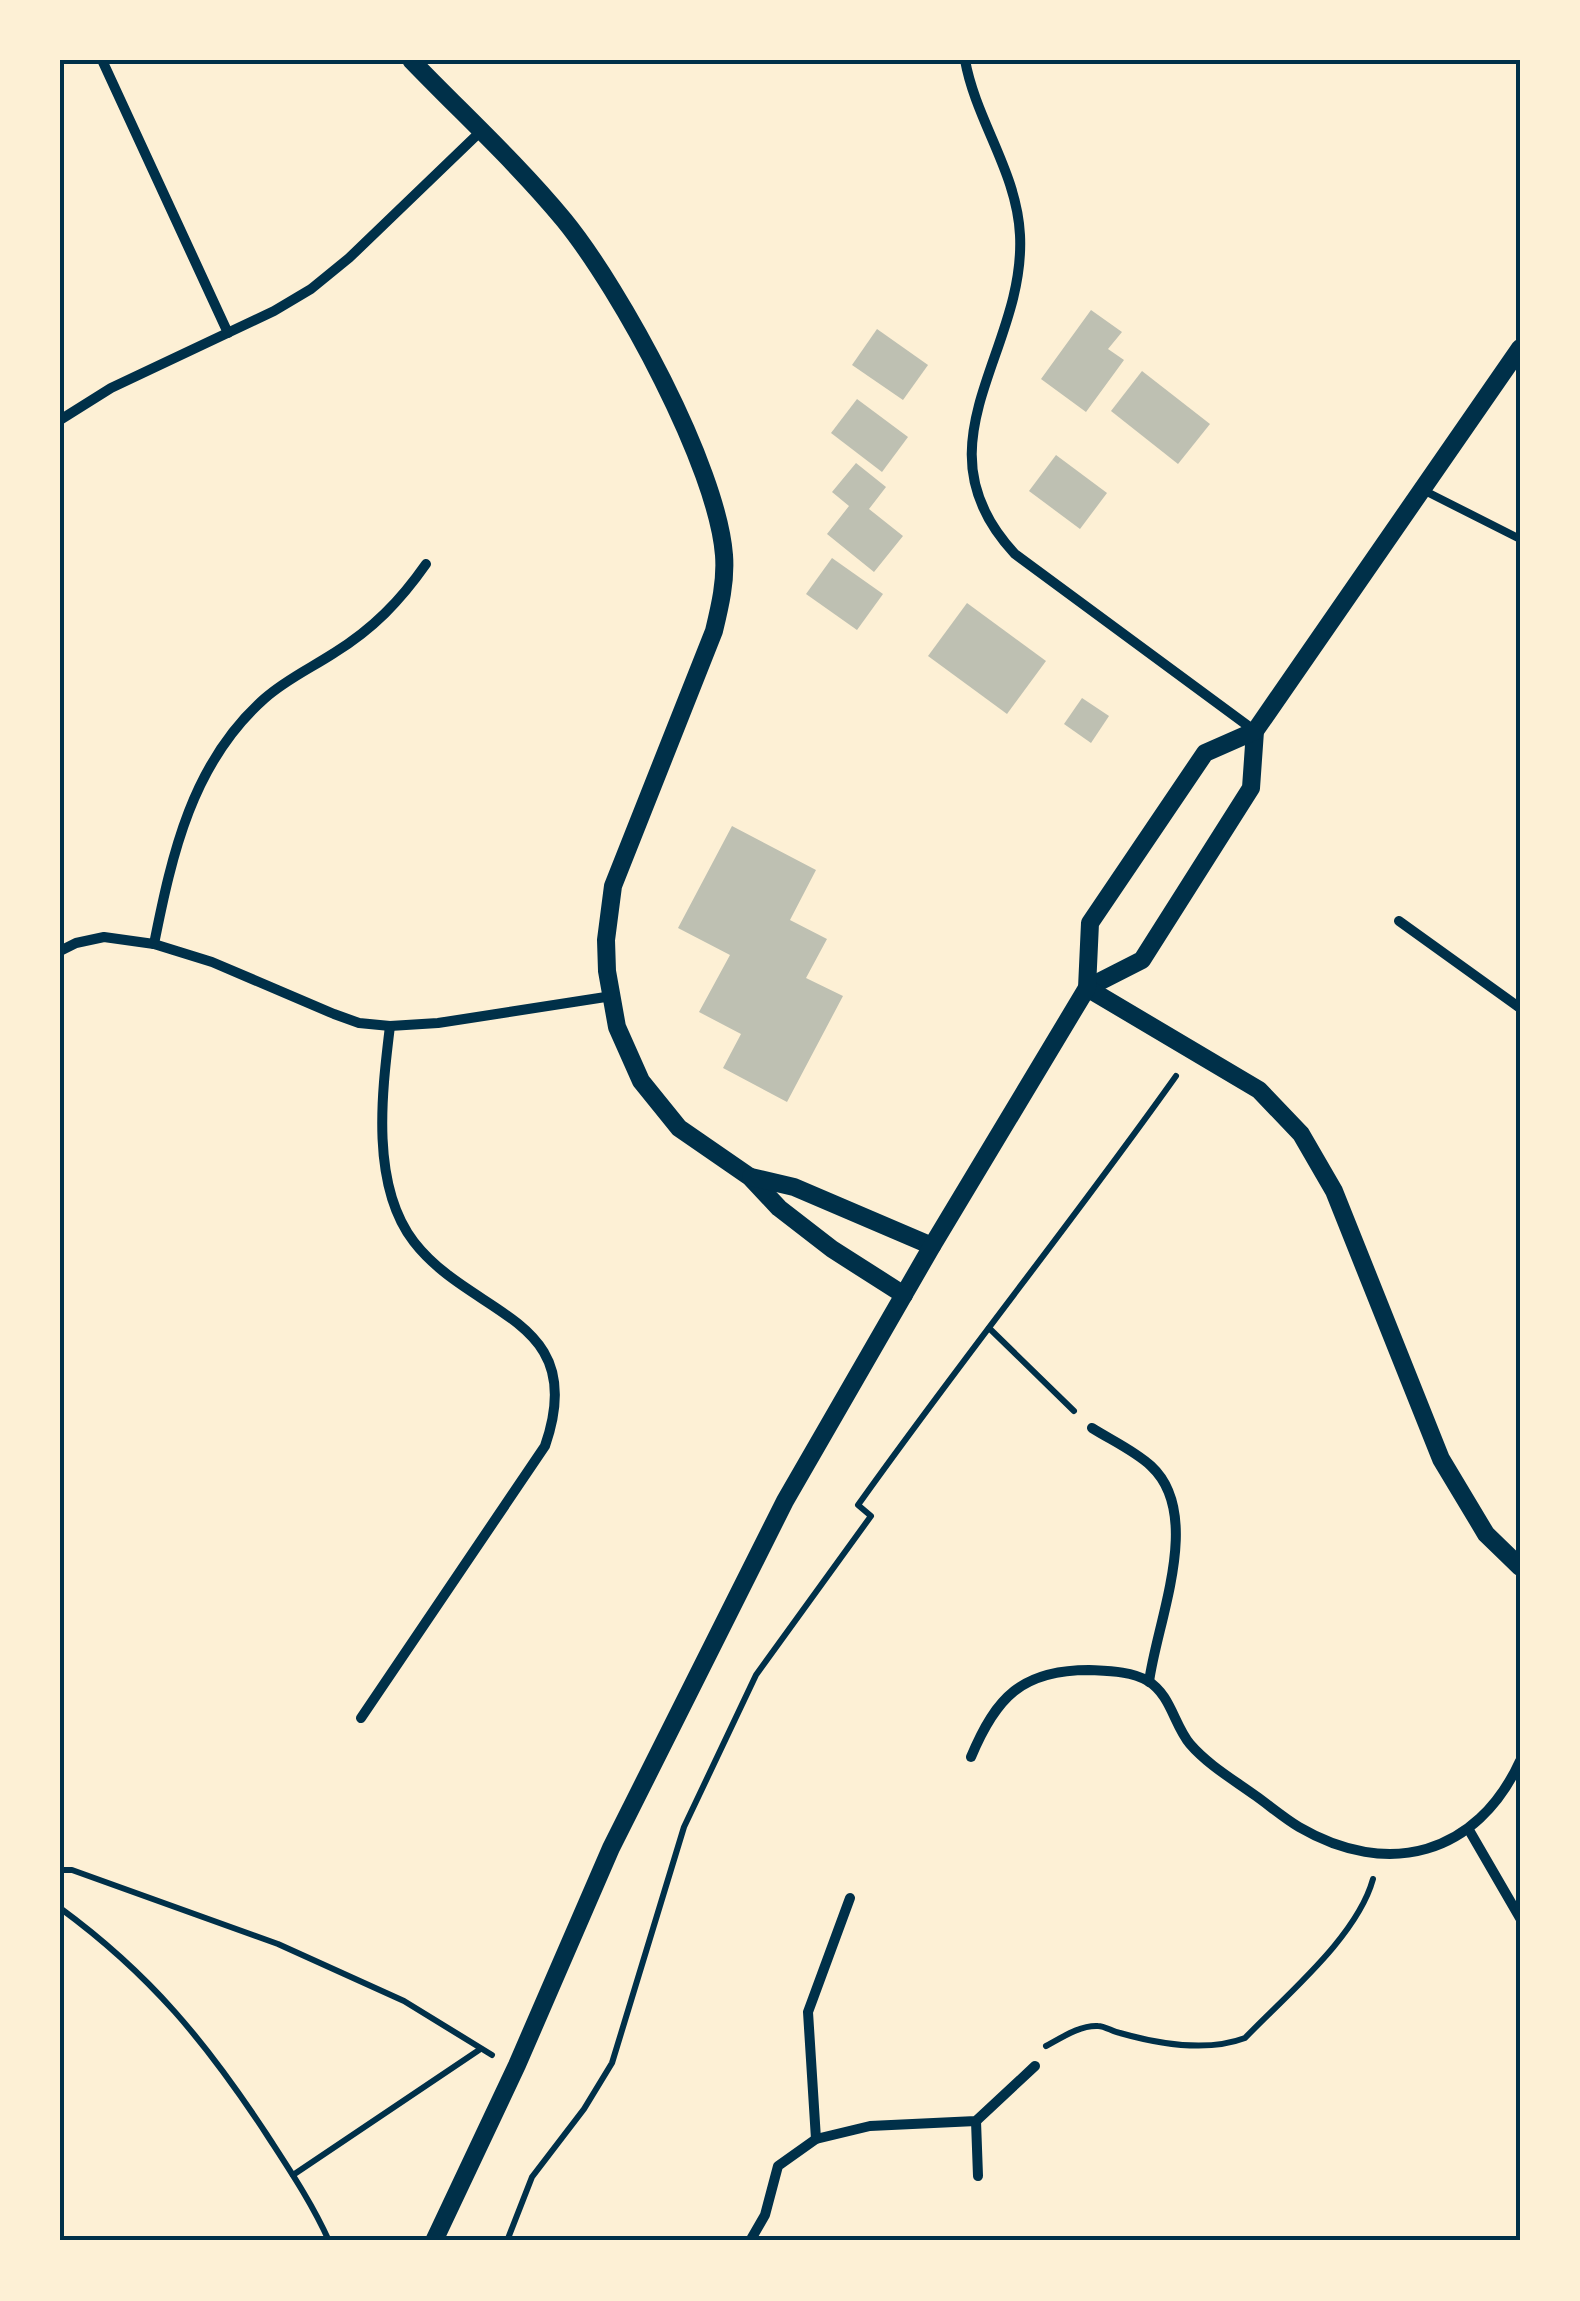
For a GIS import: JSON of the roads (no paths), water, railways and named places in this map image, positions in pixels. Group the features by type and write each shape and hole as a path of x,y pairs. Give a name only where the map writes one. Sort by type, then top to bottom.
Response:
{"street":[{"path":"102,60 228,332"},
{"path":"410,60 566,223 608,284 689,440 720,532 723,588 714,630 614,886 606,940 612,996 628,1056 657,1104 679,1128 750,1177 792,1218 904,1295"},
{"path":"965,60 1006,170 1020,237 1012,306 973,424 973,482 981,508 994,532 1015,554 1255,731"},
{"path":"60,420 110,388 274,311 336,269 480,132"},
{"path":"1086,988 1142,960 1251,788 1255,731 1520,348"},
{"path":"154,944 182,824 196,789 216,757 264,698 374,626 401,600 426,564"},
{"path":"437,2240 611,1848 785,1501 1086,988 1090,923 1205,753 1255,731"},
{"path":"1400,921 1520,1008"},
{"path":"60,951 104,936 154,944 212,962 334,1014 390,1026 438,1024 612,996"},
{"path":"1086,988 1258,1090 1280,1110 1317,1159 1334,1191 1441,1460 1486,1534 1520,1567"},
{"path":"362,1718 545,1446 554,1420 557,1390 547,1359 530,1334 438,1267 413,1241 397,1207 385,1166 381,1132 390,1026"},
{"path":"750,1177 794,1187 932,1246"},
{"path":"1092,1428 1151,1466 1169,1488 1176,1514 1177,1540 1149,1682"},
{"path":"970,1757 984,1725 1012,1692 1034,1677 1062,1670 1128,1674 1149,1682 1166,1700 1190,1744 1215,1767 1299,1826 1328,1840 1380,1854 1414,1852 1469,1830 1509,1785 1520,1761"},
{"path":"1469,1830 1520,1918"},
{"path":"816,2139 808,2012 850,1898"},
{"path":"750,2241 765,2215 778,2166 816,2139 870,2126 976,2121 1034,2067"},
{"path":"976,2121 978,2176"}],"lane":[{"path":"1421,488 1520,538"}]}
